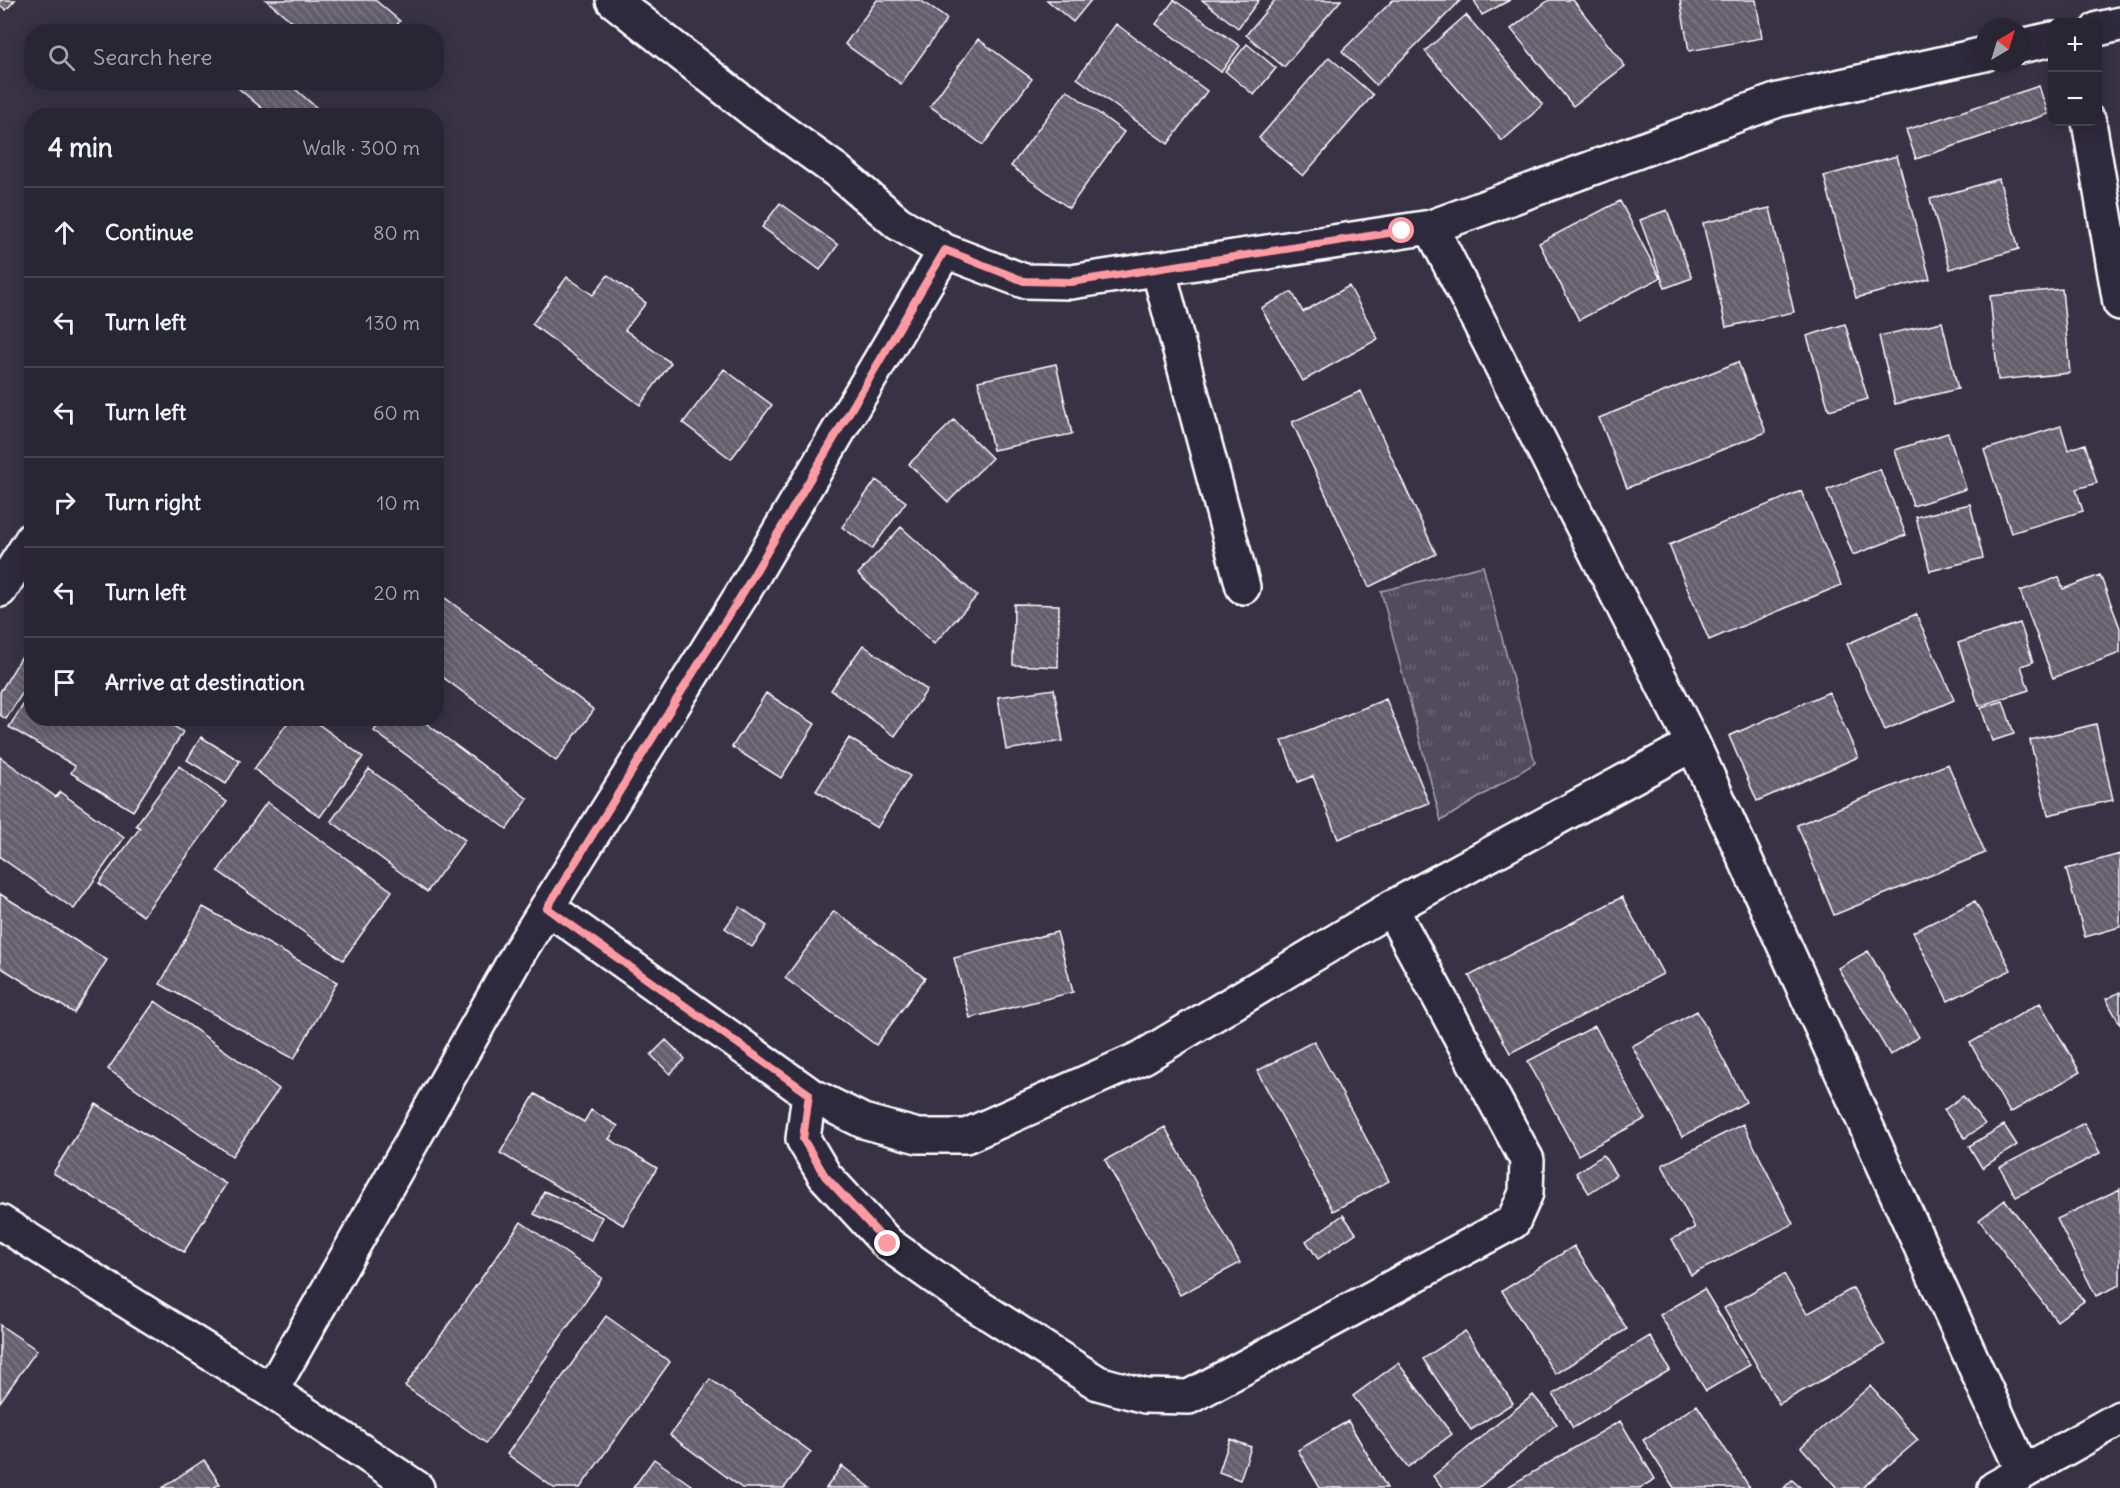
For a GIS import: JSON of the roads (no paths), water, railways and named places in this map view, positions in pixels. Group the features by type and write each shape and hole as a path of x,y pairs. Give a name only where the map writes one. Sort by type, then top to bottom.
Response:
{"street":[{"path":"613,0 755,112 837,171 898,223 945,250 1024,281 1071,282 1431,227 1778,100 1976,56"},
{"path":"2102,27 2120,24"},
{"path":"2030,44 2048,40"},
{"path":"2090,126 2120,303"},
{"path":"1431,227 1693,744 2024,1472"},
{"path":"271,1391 518,954 744,591 945,250"},
{"path":"1158,268 1244,587"},
{"path":"0,590 24,552"},
{"path":"547,908 809,1094 864,1121 918,1137 966,1136 1143,1057 1391,908 1693,744"},
{"path":"809,1094 803,1139 825,1176 888,1244 960,1295 1098,1383 1145,1396 1189,1397 1513,1222 1526,1193 1527,1160 1391,908"},
{"path":"0,1221 271,1391 417,1488"},
{"path":"1995,1488 2120,1418"}]}
